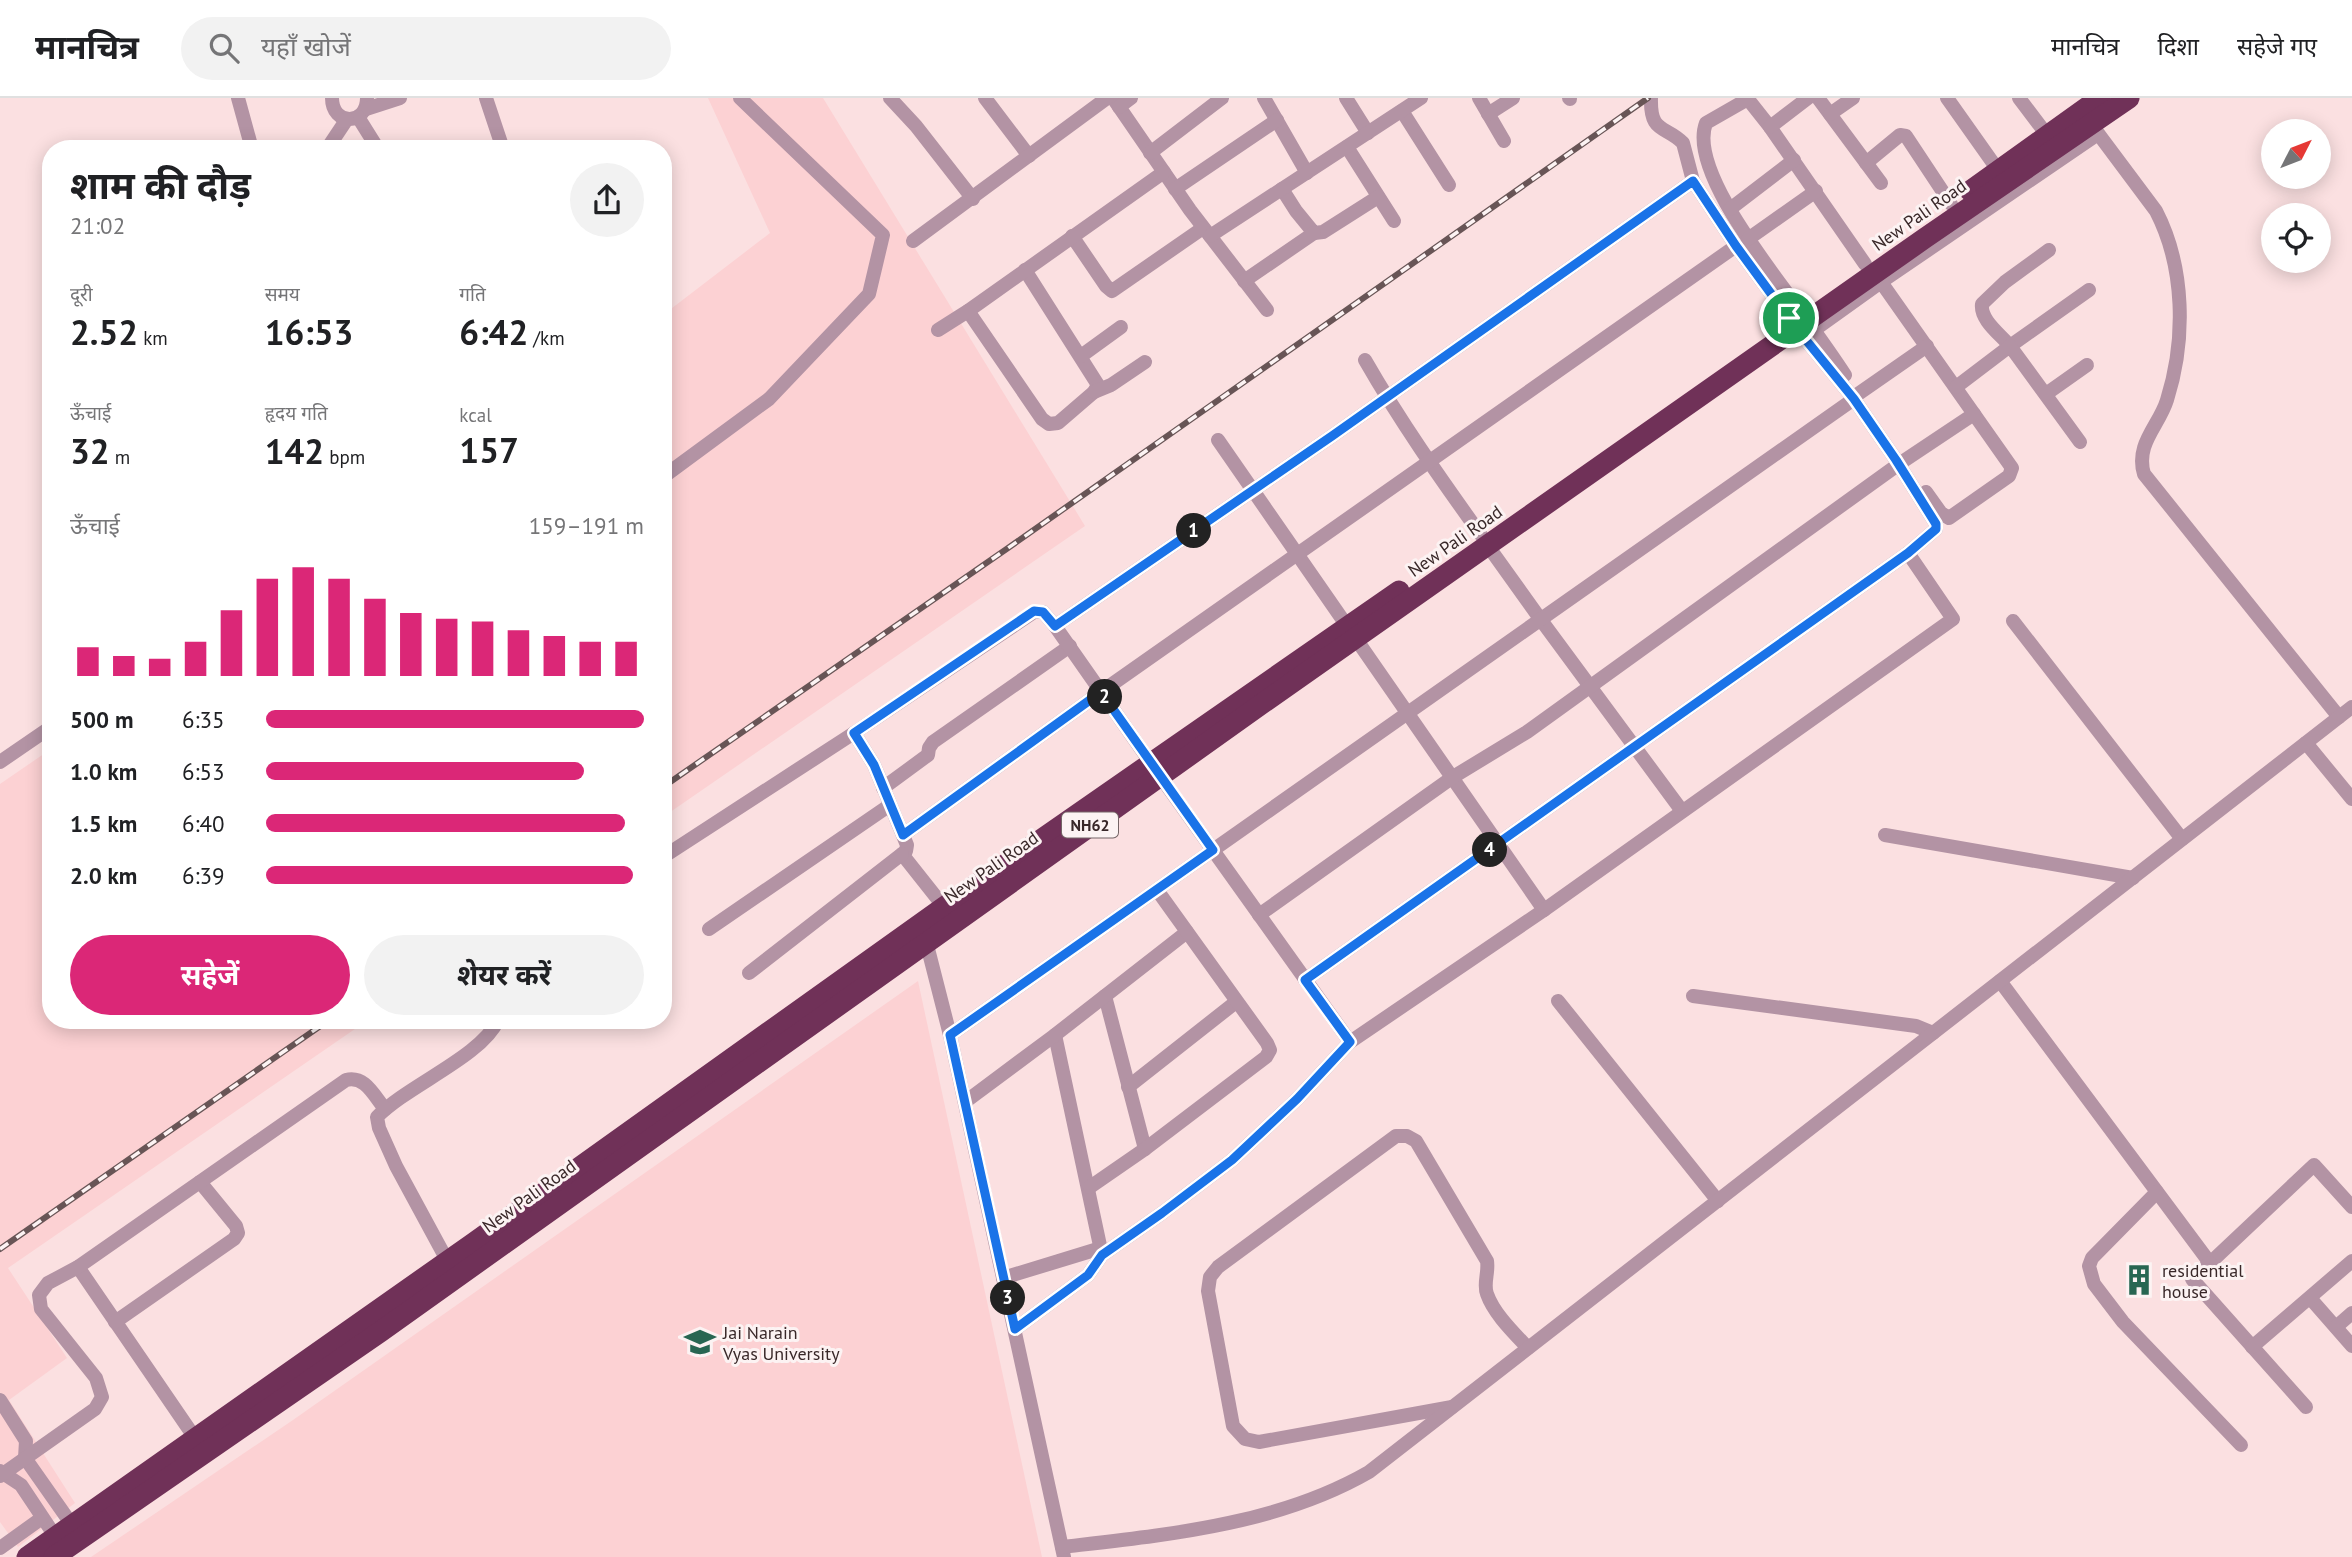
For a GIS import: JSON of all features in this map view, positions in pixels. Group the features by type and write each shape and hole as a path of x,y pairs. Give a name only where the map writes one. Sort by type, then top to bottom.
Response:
{"highway":[{"name":"New Pali Road","path":"1802,322 1865,264 2047,135 2089,113 2129,98"},
{"name":"New Pali Road","path":"27,1557 65,1541 391,1324 926,941 1155,770 1352,631 1802,322 2089,113"},
{"name":"New Pali Road","path":"65,1541 195,1438 448,1262 944,907 1155,770"}],"street":[{"path":"238,98 250,140"},
{"path":"331,100 337,113 359,111 400,98"},
{"path":"486,98 500,140"},
{"path":"672,470 769,400 869,294 883,235 740,98"},
{"path":"890,98 916,126 973,199"},
{"path":"985,98 1029,156"},
{"path":"913,241 1029,156 1113,101 1131,98"},
{"path":"1150,153 1222,98"},
{"path":"1264,98 1307,173"},
{"path":"1346,98 1368,133"},
{"path":"1072,236 1112,292 1206,232 1282,189 1421,98"},
{"path":"1479,98 1504,141"},
{"path":"1488,114 1513,98"},
{"path":"1651,98 1654,121 1666,133 1683,143 1693,181 1802,322 1902,462 1941,513 1949,518 2009,476 2012,468 1881,282"},
{"path":"1770,127 1808,98"},
{"path":"1818,98 1881,184"},
{"path":"1830,114 1853,98"},
{"path":"1947,98 1998,170"},
{"path":"2019,98 2047,135"},
{"path":"1742,242 1730,209 1711,172 1704,130 1710,120 1748,99 1794,160 1865,264"},
{"path":"1113,101 1175,190 1267,310"},
{"path":"335,140 359,111"},
{"path":"359,111 374,140"},
{"path":"1402,111 1449,185"},
{"path":"1802,322 1881,282 2089,113 2161,220 2177,278 2178,359 2167,402 2143,447 2141,456 2144,474 2339,717"},
{"path":"1175,190 1277,120"},
{"path":"1866,163 1897,137 1906,136 1951,204"},
{"path":"1347,146 1394,221"},
{"path":"1730,209 1794,160"},
{"path":"938,330 1164,173"},
{"path":"1055,626 1387,398 1693,181"},
{"path":"1282,189 1314,233"},
{"path":"903,835 1101,692 1815,191"},
{"path":"1244,281 1314,233 1323,232 1378,197"},
{"path":"2049,250 2005,282 1981,308 1984,317 2010,346 2080,442"},
{"path":"1025,270 1096,379 1098,385 1094,392"},
{"path":"1956,387 2089,289"},
{"path":"968,311 1042,419 1049,424 1058,423 1094,392 1111,385 1144,362"},
{"path":"1081,356 1121,327"},
{"path":"950,1035 1927,346"},
{"path":"1365,360 1429,463 1682,811"},
{"path":"2046,394 2087,365"},
{"path":"1259,915 1453,777 1527,732 1902,462 1974,414"},
{"path":"1218,440 1544,910"},
{"path":"1305,980 1908,553 1936,529 1936,524 1902,462"},
{"path":"1003,1278 1102,1251 1162,1213 1232,1160 1297,1099 1350,1042 1544,910 1953,619 1908,553"},
{"path":"672,851 854,733 1034,611 1043,612 1070,646 1155,770 1350,1042"},
{"path":"2013,621 2182,839"},
{"path":"883,788 928,755 933,742 1070,646"},
{"path":"926,941 950,1035 1063,1552 1221,1524 1297,1505 1346,1485 1369,1472 2352,707"},
{"path":"0,762 42,733"},
{"path":"749,973 906,850 907,845 874,765 854,733"},
{"path":"2306,743 2352,799"},
{"path":"709,929 890,805"},
{"path":"1885,835 2133,878"},
{"path":"902,853 944,907"},
{"path":"1090,1187 1145,1149 1266,1057 1270,1050 1157,890"},
{"path":"965,1102 1187,932"},
{"path":"2000,981 2210,1263"},
{"path":"1105,996 1145,1149"},
{"path":"1693,996 1916,1026 1933,1033"},
{"path":"1558,1001 1718,1201"},
{"path":"1128,1087 1236,1002"},
{"path":"448,1262 396,1166 379,1128 377,1116 494,1029"},
{"path":"1015,1329 1088,1275 1102,1251 1055,1035"},
{"path":"65,1541 42,1518 21,1485 1,1474 95,1409 102,1397 96,1378 41,1309 39,1295 48,1283 78,1267 346,1080 362,1080 385,1109"},
{"path":"1453,1407 1259,1442 1245,1439 1233,1426 1208,1291 1210,1278 1219,1267 1396,1136 1407,1136 1416,1141 1487,1261 1489,1270 1486,1293 1506,1323 1528,1348"},
{"path":"2306,1407 2192,1279 2314,1165 2352,1207"},
{"path":"115,1322 234,1240 239,1233 200,1182"},
{"path":"2157,1192 2092,1258 2089,1266 2094,1284 2123,1322 2241,1445"},
{"path":"2252,1347 2352,1261"},
{"path":"78,1267 195,1438"},
{"path":"2310,1298 2352,1346"},
{"path":"2336,1327 2352,1313"},
{"path":"0,1400 26,1440 25,1458 65,1541"},
{"path":"0,1548 42,1518"}],"shaded area":[{"path":"708,98 823,98 1085,526 672,811 672,308 770,233"},
{"path":"42,755 42,1029 355,1029 8,1268 67,1358 9,1400 75,1503 18,1547 0,1522 0,784"},
{"name":"Jai Narain Vyas University","path":"918,981 1042,1557 91,1557 293,1420"}],"railway":[{"path":"672,781 1648,98"},
{"path":"0,1249 316,1029"}],"place":[{"name":"residential house","path":"2139,1280"},
{"name":"Jai Narain Vyas University","path":"700,1342"}],"route":[{"path":"1693,181 1789,318 1854,399 1896,460 1936,524 1933,534 1305,980 1350,1042 1297,1099 1232,1160 1102,1255 1088,1275 1074,1287 1015,1329 950,1035 1213,850 1101,692 903,835 874,765 854,733 1034,611 1043,612 1055,626 1332,436 1693,181"}]}
